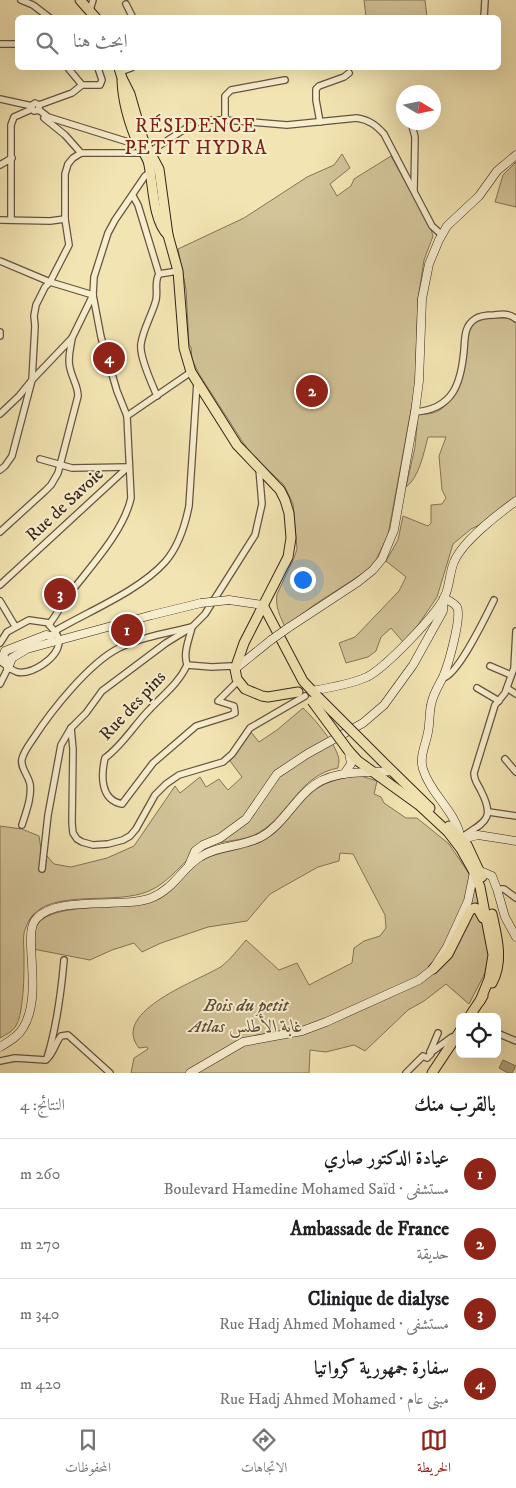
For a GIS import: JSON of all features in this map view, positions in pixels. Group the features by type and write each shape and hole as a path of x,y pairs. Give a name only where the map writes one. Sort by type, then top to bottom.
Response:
{"main road":[{"path":"80,0 93,14"},
{"path":"120,72 124,106 136,125 148,161 155,170 160,220 162,228 168,235 178,271 184,348 191,372 237,445 280,490 289,513 290,549 285,565 244,643 235,669 238,681 245,689 262,696 309,695 382,761 462,842 487,891 499,954 499,964 493,982 472,1013"},
{"path":"271,592 270,605 275,626"},
{"path":"262,608 275,626 309,695 349,751 373,772 426,811 448,832 462,842"},
{"path":"254,623 257,621 266,622 275,626"},
{"path":"477,872 492,944 492,964 480,1001"},
{"path":"433,969 448,954 472,909 477,908 480,911 492,944"},
{"path":"432,1073 456,1037"}],"street":[{"path":"21,0 33,4 46,15"},
{"path":"93,0 93,14"},
{"path":"484,15 485,0"},
{"path":"126,4 132,15"},
{"path":"0,44 15,44"},
{"path":"70,70 82,85"},
{"path":"11,220 12,120 17,115 72,93 82,85 98,86 102,80 99,70"},
{"path":"320,122 316,89 349,73"},
{"path":"225,120 225,96 231,90 285,80"},
{"path":"0,99 36,108 48,117 144,150"},
{"path":"36,108 81,153"},
{"path":"0,470 12,456 32,380 36,305 69,245 65,218 65,174 68,164 81,153 144,150 200,121 225,120 287,125 356,118 366,120 377,126 384,134 432,226 442,235"},
{"path":"413,130 415,137 414,192"},
{"path":"187,665 231,666 235,669 271,640 358,582 373,570 382,559 394,530 415,412 419,381 422,299 429,264 447,226 479,196 497,172 516,155"},
{"path":"0,165 12,158"},
{"path":"5,658 18,672 28,671 42,664 56,652 49,625 64,601 103,551 126,514 131,498 127,416 117,391 101,337 93,295 94,278 108,233 115,220 140,183 155,170"},
{"path":"132,196 138,205 159,274 152,317 142,338 140,348 157,396"},
{"path":"0,220 50,221 65,218"},
{"path":"0,262 50,282 93,295"},
{"path":"159,274 178,271"},
{"path":"0,414 72,338 93,295"},
{"path":"415,412 431,410 444,404 453,394 461,367 464,335 469,324 482,316 503,314 516,319"},
{"path":"0,532 51,485 60,466 78,396 78,390 69,362 72,338"},
{"path":"127,416 191,372"},
{"path":"52,639 149,576 165,561 177,544 185,525 189,506 197,382"},
{"path":"40,459 72,468 128,466"},
{"name":"Rue de Savoie","path":"0,585 128,466"},
{"path":"42,869 48,815 61,745 71,728 86,713 102,691 166,643 192,627 205,614 255,535 262,504 259,469"},
{"path":"187,870 195,851 203,845 220,838 246,819 277,774 307,754 363,723 384,704 413,665 443,611 449,577 458,553 470,540 516,501"},
{"path":"71,728 73,749 73,833 82,842 93,845 108,844 130,836 155,795 166,784 180,775 223,762 232,754 250,728 325,688 370,676 417,632 432,616 444,598"},
{"path":"444,598 455,604 458,611 452,651 442,678 434,692 430,707 422,766 426,776 457,824 462,842"},
{"path":"5,658 52,639 201,603 229,600 246,602 262,608"},
{"path":"442,678 449,675 473,642 494,600"},
{"path":"0,601 15,626"},
{"path":"0,643 7,632 29,620 50,623"},
{"path":"22,824 30,795 30,785 21,761 43,724 71,690 92,668 118,649 192,627"},
{"name":"Rue des pins","path":"192,627 186,648 185,658 187,665 182,675 115,750 104,758 102,768 104,793 112,801 122,804 153,763 196,726 235,712 234,706 218,701 238,681"},
{"path":"462,842 484,822 489,812 474,776 496,705 507,688 515,662 516,631"},
{"path":"0,684 5,658"},
{"path":"490,666 511,675"},
{"path":"477,688 499,701"},
{"path":"507,688 516,694"},
{"path":"344,774 351,764 349,751"},
{"path":"505,759 516,772"},
{"path":"373,772 379,768 382,761"},
{"path":"0,1047 16,1037 23,1029 27,1019 32,998 30,936 37,918 46,912 60,907 82,904 136,902 151,898 163,892 198,858 207,853 245,843 261,836 276,825 309,789 320,782 344,774 392,771"},
{"path":"489,812 516,816"},
{"path":"462,842 481,838 516,841"},
{"path":"192,1073 243,1042 302,1031 415,983 433,969 447,947 466,907 477,872 492,876 505,917 516,937"},
{"path":"497,888 504,889 516,898"},
{"path":"46,1060 59,1010 64,960"},
{"path":"406,1073 423,1056 427,1058 431,1054 430,1052 438,1033"},
{"path":"0,1061 15,1058 46,1060 51,1056 61,1036 68,1035 110,1073"},
{"path":"430,1052 456,1035"},
{"path":"501,1035 516,1041"}],"green space":[{"path":"364,0 425,0 427,15 366,15"},
{"path":"342,154 350,168 330,184 337,196 351,186 354,179 391,156 431,229 433,236 424,260 418,299 415,388 388,535 376,560 368,570 314,605 285,627 278,611 277,594 297,549 293,504 284,485 256,459 244,444 199,374 192,359 191,347 189,345 186,289 178,249 244,218 307,177 334,165"},
{"path":"516,162 516,207 495,202 503,175"},
{"path":"494,317 512,319 516,323 516,497 504,506 496,517 471,529 453,544 437,597 404,643 391,628 381,637 376,651 368,657 346,663 339,643 355,637 399,591 406,577 386,561 398,540 403,516 428,526 431,523 431,505 442,504 446,498 442,490 439,456 446,437 428,437 418,471 411,483 406,487 415,447 418,414 437,412 457,392 464,369 468,339 472,327 480,320"},
{"path":"303,708 319,725 335,748 339,761 338,768 314,778 260,832 247,838 205,847 190,857 164,882 149,891 121,897 58,902 45,906 35,913 29,920 24,933 23,989 19,1018 14,1029 0,1038 0,826 22,829 39,836 41,849 54,864 71,867 107,858 134,846 175,786 180,793 200,777 206,787 219,779 228,790 242,777 230,761 251,732 259,742 277,730"},
{"name":"Bois du petit Atlas غابة الأطلس","path":"358,775 377,781 374,794 381,797 384,803 406,818 417,818 449,844 468,872 477,892 491,958 469,1004 446,984 424,1001 408,1010 365,1051 354,1045 326,1052 310,1050 309,1073 131,1073 134,1058 148,1049 147,1047 139,1048 133,1034 136,1022 147,1009 161,998 222,966 246,940 279,970 297,963 309,985 352,963 354,948 364,941 380,936 386,928 385,915 353,854 340,853 339,861 318,867 270,894 247,921 208,927 161,943 142,952 134,943 90,960 33,949 34,930 41,921 52,914 67,910 134,905 154,900 168,891 200,861 208,857 250,846 274,834 306,798 321,786"}],"shaded area":[{"path":"503,1060 516,1066 512,1073 499,1068"}],"place":[{"name":"سفارة جمهورية كرواتيا","path":"109,358"},
{"name":"Ambassade de France","path":"312,391"},
{"name":"Clinique de dialyse","path":"60,594"},
{"name":"عيادة الدكتور صاري","path":"127,630"}],"district":[{"name":"RÉSIDENCE PETIT HYDRA","path":"196,137"}]}
